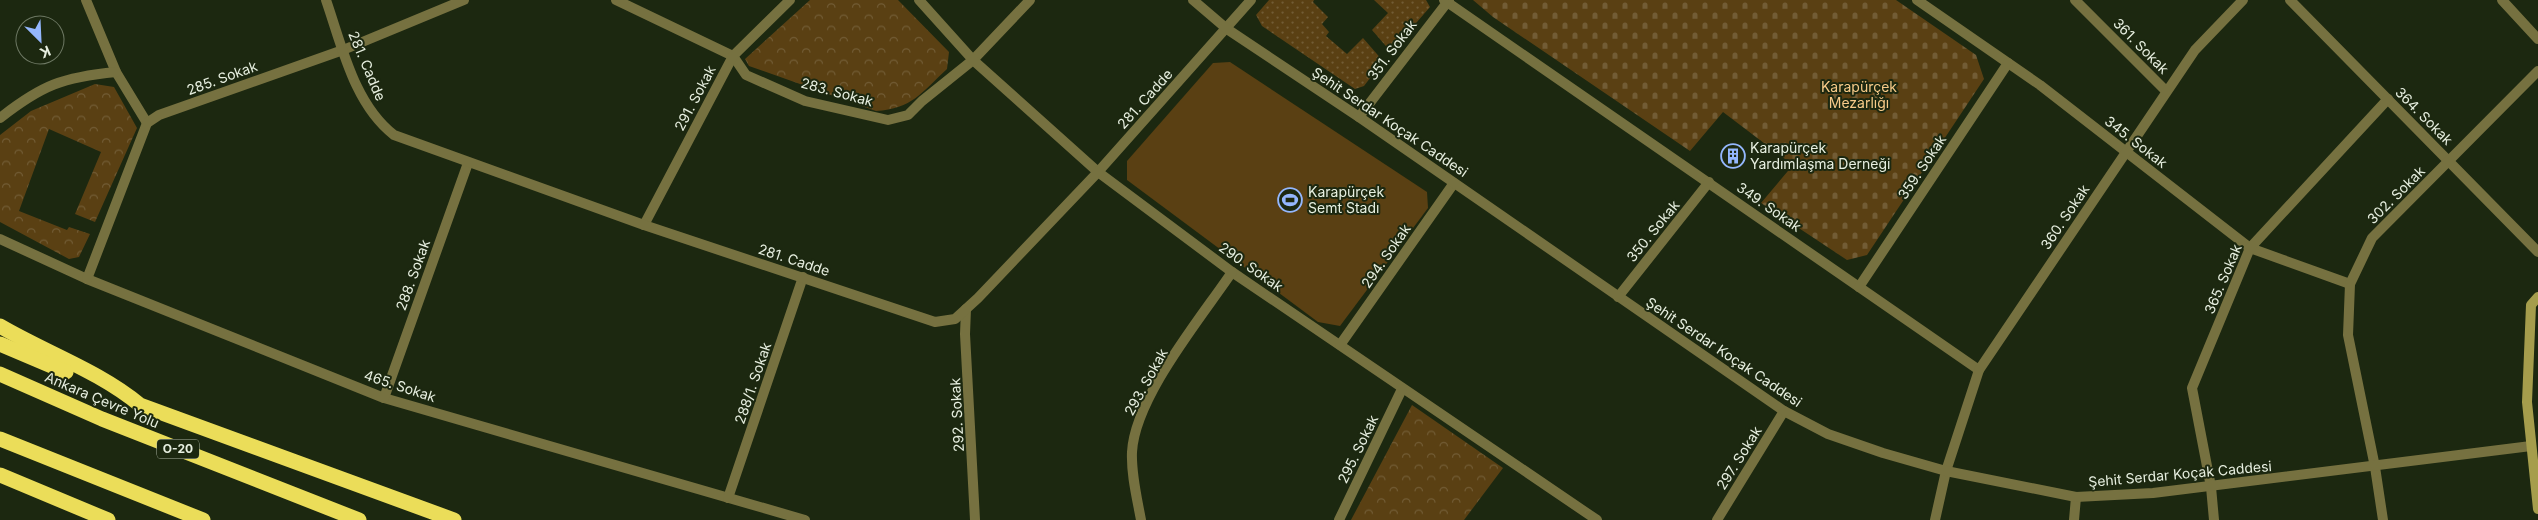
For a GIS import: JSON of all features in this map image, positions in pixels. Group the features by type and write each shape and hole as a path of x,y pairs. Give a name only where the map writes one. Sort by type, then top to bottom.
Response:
{"highway":[{"path":"0,326 36,347 119,388 140,405"},
{"path":"0,344 140,405 454,520"},
{"name":"Ankara Çevre Yolu","path":"0,374 102,419 359,520"},
{"path":"0,439 203,520"},
{"path":"1,475 108,520"}],"main road":[{"path":"2538,297 2531,305 2527,402 2533,416 2531,446 2538,508"}],"street":[{"path":"86,0 116,72 147,123 87,279"},
{"name":"281. Cadde","path":"326,0 364,98 373,115 394,135 644,225 935,322 955,319 966,310 1098,172 1251,0"},
{"name":"285. Sokak","path":"147,123 159,115 344,50 464,0"},
{"name":"283. Sokak","path":"616,0 733,56 746,75 805,100 888,120 908,115 922,101 973,60 1030,0"},
{"name":"291. Sokak","path":"644,225 733,56 790,0"},
{"name":"290. Sokak","path":"918,0 973,60 1098,172 1232,272 1591,519"},
{"name":"Şehit Serdar Koçak Caddesi","path":"1192,0 1227,29 1359,117 1784,411 1852,443 1946,471 2076,497 2153,493 2211,487 2531,446"},
{"name":"345. Sokak","path":"1917,0 2008,63 2250,248 2350,284"},
{"name":"361. Sokak","path":"2076,0 2166,91"},
{"name":"360. Sokak","path":"1935,520 1946,471 1980,370 2125,151 2195,50 2244,0"},
{"name":"364. Sokak","path":"2290,0 2538,252"},
{"path":"2502,0 2538,39"},
{"name":"351. Sokak","path":"1359,117 1446,1"},
{"name":"349. Sokak","path":"1446,1 1980,370"},
{"name":"359. Sokak","path":"1859,287 2008,63"},
{"name":"302. Sokak","path":"2383,520 2375,467 2348,336 2350,284 2372,238 2538,71"},
{"path":"0,118 40,89 57,82 85,75 116,72"},
{"name":"365. Sokak","path":"2214,520 2211,487 2192,388 2250,248 2388,99"},
{"name":"288. Sokak","path":"384,398 468,163"},
{"name":"350. Sokak","path":"1618,297 1710,182"},
{"name":"294. Sokak","path":"1340,345 1454,183"},
{"name":"465. Sokak","path":"0,240 87,279 384,398 805,520"},
{"name":"293. Sokak","path":"1141,520 1133,470 1132,450 1137,428 1162,375 1232,272"},
{"name":"288/1. Sokak","path":"728,498 803,277"},
{"name":"292. Sokak","path":"966,310 965,334 975,520"},
{"name":"295. Sokak","path":"1339,520 1402,389"},
{"name":"297. Sokak","path":"1717,520 1784,411"},
{"path":"2074,520 2076,497"}],"green space":[{"path":"810,0 898,0 949,52 947,69 923,92 908,103 888,110 876,111 749,66 745,59"},
{"path":"1269,0 1314,0 1313,2 1328,17 1322,24 1329,32 1326,36 1347,54 1363,38 1383,61 1364,86 1355,89 1262,26 1256,15"},
{"path":"1374,0 1426,0 1430,7 1391,52 1372,30 1388,13"},
{"name":"Karapürçek Mezarlığı","path":"1473,0 1896,0 1976,55 1984,79 1867,255 1847,260 1761,203 1793,165 1723,112 1690,151 1493,17"},
{"name":"Karapürçek Semt Stadı","path":"1230,62 1427,192 1428,208 1340,326 1318,322 1127,180 1127,161 1213,63"},
{"path":"95,84 114,87 137,128 95,222 75,214 101,152 49,129 19,211 67,230 69,227 90,234 79,257 69,259 0,222 0,135 31,111"},
{"path":"1412,405 1503,468 1464,520 1351,520"}],"place":[{"name":"Karapürçek Yardımlaşma Derneği","path":"1733,156"},
{"name":"Karapürçek Semt Stadı","path":"1290,200"}]}
